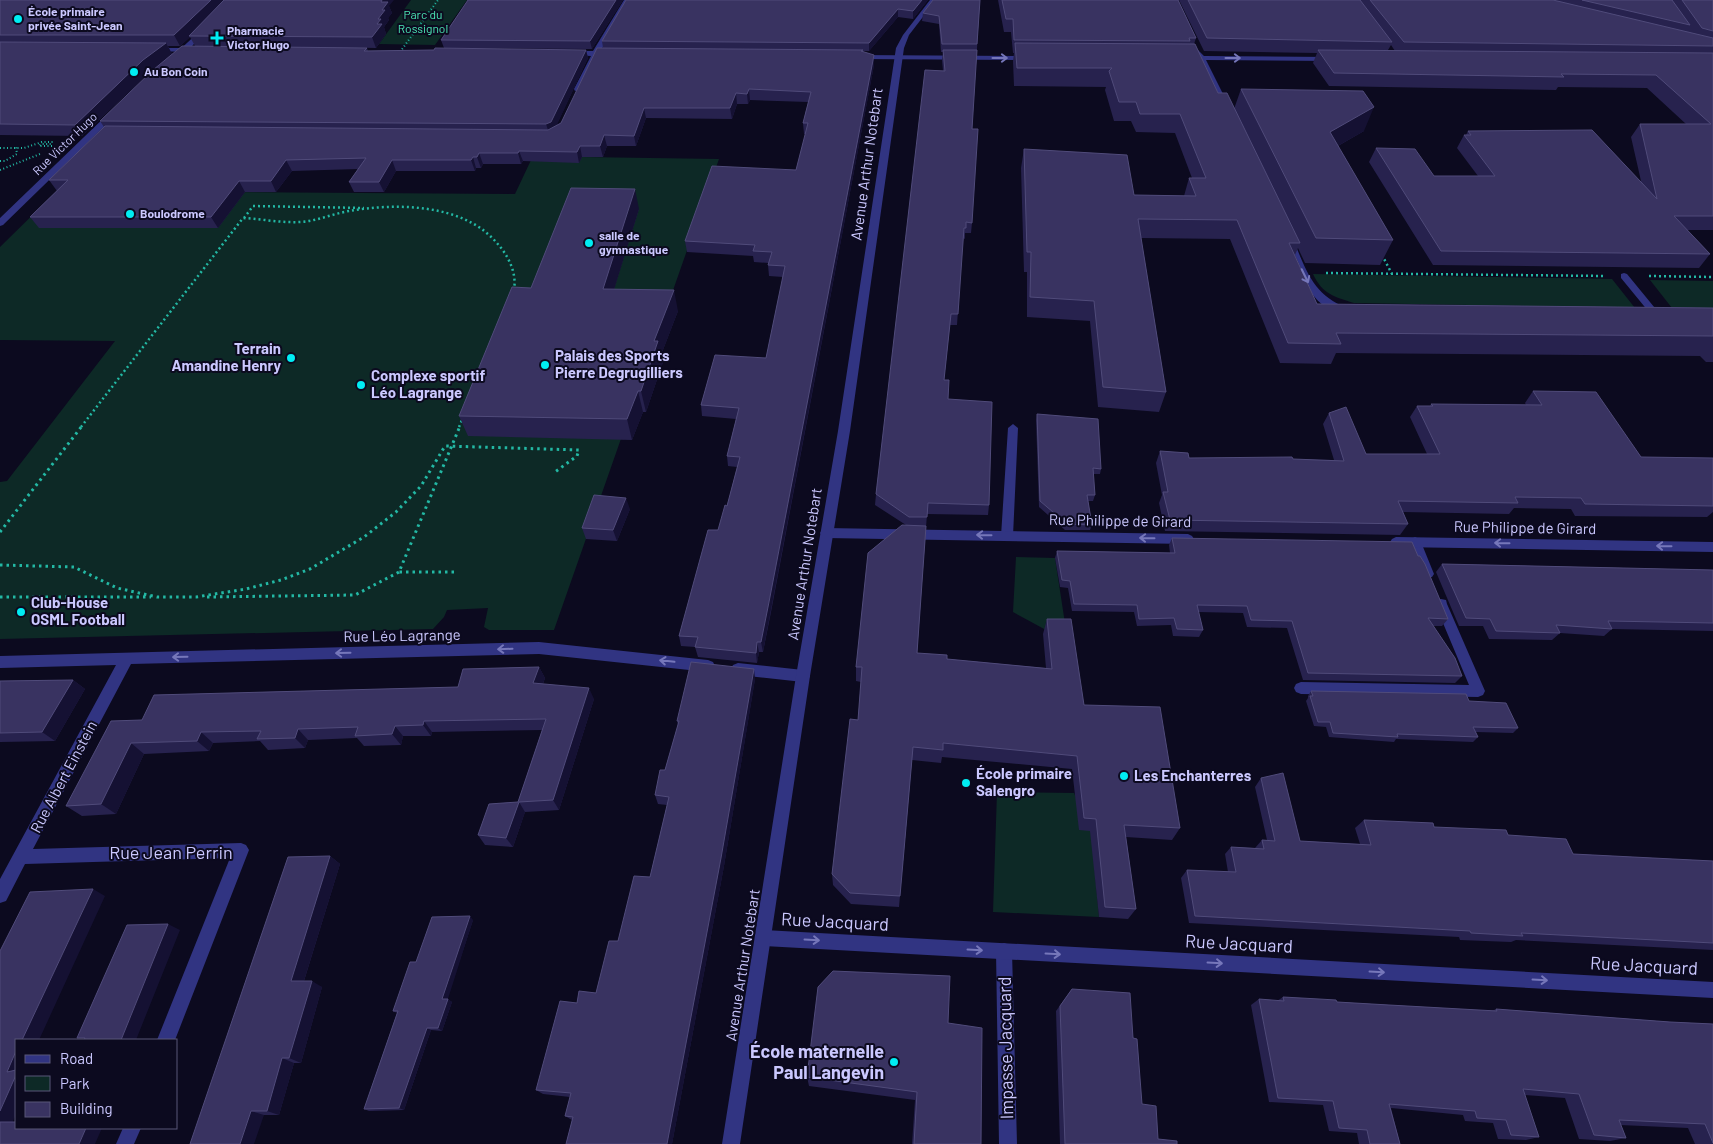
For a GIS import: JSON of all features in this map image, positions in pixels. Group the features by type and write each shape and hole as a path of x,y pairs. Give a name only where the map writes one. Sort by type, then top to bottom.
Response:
{"street":[{"path":"573,100 596,54 627,0"},
{"name":"Avenue Arthur Notebart","path":"731,1144 803,676 844,430 899,57 906,35 933,0"},
{"path":"168,64 210,24"},
{"path":"1194,42 1229,114"},
{"path":"144,50 202,50"},
{"path":"559,53 621,54"},
{"path":"849,57 1037,58"},
{"path":"1173,58 1337,59"},
{"name":"Rue Victor Hugo","path":"0,223 118,108"},
{"path":"93,133 103,133"},
{"path":"1284,229 1312,290 1323,301 1342,309 1354,311"},
{"path":"1624,276 1656,316"},
{"path":"1006,536 1013,428"},
{"name":"Rue Philippe de Girard","path":"826,533 1204,539"},
{"name":"Rue Philippe de Girard","path":"1382,542 1713,547"},
{"path":"1301,688 1478,691 1415,542"},
{"name":"Rue Léo Lagrange","path":"0,662 540,648 803,676"},
{"name":"Rue Albert Einstein","path":"0,895 127,658"},
{"name":"Rue Jean Perrin","path":"21,857 241,850 166,1039"},
{"name":"Rue Jacquard","path":"764,938 1713,990"},
{"name":"Impasse Jacquard","path":"1004,951 1008,1144"},
{"path":"125,1144 132,1129"}],"path":[{"path":"400,52 438,0"},
{"path":"0,148 24,148 42,142 56,145"},
{"path":"41,144 56,145 39,146 41,144"},
{"path":"46,148 56,145"},
{"path":"0,161 5,161 17,154 16,147"},
{"path":"0,170 41,154 47,154"},
{"path":"5,161 8,167"},
{"path":"0,532 253,206 426,209 451,215 481,227 496,238 508,256 515,286 513,292"},
{"path":"244,218 307,221 350,211 376,208"},
{"path":"1378,248 1392,274"},
{"path":"1303,273 1713,277"},
{"path":"399,572 465,412"},
{"path":"196,597 246,589 281,580 310,569 335,555 364,537 396,512 421,486 446,446 579,450 577,456 555,472"},
{"path":"0,564 74,567 117,588 157,598"},
{"path":"0,597 262,598 355,595 399,572 454,572"}],"green space":[{"name":"Parc du Rossignol","path":"411,0 467,0 435,45 379,44"},
{"name":"Complexe sportif Léo Lagrange","path":"532,158 719,159 554,630 489,630 484,627 488,608 447,610 444,617 433,629 0,639 0,482 7,481 115,341 0,340 0,247 57,191 515,194"},
{"path":"1313,274 1612,279 1635,308 1354,303 1330,294 1321,286"},
{"path":"1650,280 1713,281 1713,309 1672,308"},
{"path":"1016,557 1055,558 1066,630 1046,630 1013,612"},
{"path":"997,792 1074,793 1091,831 1099,917 993,912"}],"building":[{"path":"0,0 211,0 174,35 0,35"},
{"path":"224,0 382,0 381,2 388,2 378,19 381,19 377,24 382,24 372,37 189,36"},
{"path":"468,0 616,0 590,41 441,40"},
{"path":"626,0 922,0 913,11 898,9 869,43 602,41"},
{"path":"933,0 980,0 977,44 942,44 939,16 923,13"},
{"path":"1002,0 1178,0 1196,38 1189,38 1190,41 1014,40 1013,19 1006,19"},
{"path":"1188,0 1360,0 1392,42 1207,38"},
{"path":"1370,0 1553,0 1713,38 1713,46 1404,42"},
{"path":"1582,0 1672,0 1690,25"},
{"path":"1682,0 1713,0 1713,31 1702,28"},
{"path":"0,42 166,43 143,60 75,125 0,124"},
{"path":"1015,43 1195,44 1218,93 1227,93 1300,243 1289,243 1317,304 1713,308 1713,336 1336,333 1341,344 1288,343 1237,220 1138,219 1166,392 1103,387 1094,301 1030,297 1031,252 1027,252 1024,149 1127,155 1134,195 1196,196 1189,178 1206,178 1180,114 1140,114 1136,102 1119,102 1109,71 1112,68 1017,68"},
{"path":"182,46 367,48 364,51 434,50 435,48 586,50 551,122 546,124 100,121 153,70"},
{"path":"597,48 863,50 861,51 874,55 769,602 761,642 757,642 756,653 695,647 698,637 679,636 708,530 718,530 725,505 727,506 740,457 727,456 739,408 701,405 715,355 766,358 785,266 768,265 772,252 753,251 755,245 685,241 712,166 796,170 808,123 803,123 811,92 749,89 747,94 736,93 730,108 644,108 634,136 604,135 600,146 580,146 577,152 519,151 518,153 479,153 477,157 473,157 471,160 392,160 379,182 349,182 366,158 286,160 271,181 239,181 211,217 30,217 68,180 49,180 105,126 548,130 561,123"},
{"path":"943,50 977,50 972,129 978,129 972,223 966,222 966,228 964,228 958,314 951,314 944,380 949,380 948,399 992,402 989,505 928,503 927,517 909,517 876,494 925,70 945,71"},
{"path":"1318,50 1713,53 1713,216 1674,216 1710,254 1441,251 1376,148 1415,149 1434,176 1495,176 1464,135 1471,135 1468,131 1592,130 1657,199 1640,124 1711,124 1656,75 1561,74 1564,77 1334,73"},
{"path":"1241,89 1363,91 1374,107 1330,132 1393,240 1316,238"},
{"path":"571,188 635,189 603,289 674,290 654,341 658,341 641,391 638,391 627,419 459,416 512,287 531,288"},
{"path":"1533,391 1596,392 1641,457 1713,458 1713,506 1585,504 1581,498 1515,497 1518,503 1398,501 1408,524 1170,520 1163,492 1168,492 1160,451 1188,453 1189,458 1292,457 1293,459 1344,461 1329,413 1346,407 1366,454 1440,454 1417,406 1433,406 1431,404 1542,405"},
{"path":"1037,414 1098,419 1101,469 1093,468 1095,495 1087,495 1092,525 1067,524 1040,501"},
{"path":"594,495 626,498 613,530 582,528"},
{"path":"902,525 926,526 917,653 947,655 947,659 1052,669 1047,619 1071,619 1084,705 1160,707 1180,828 1124,825 1136,909 1105,907 1096,819 1084,818 1077,756 943,743 943,750 913,747 900,896 850,893 832,874 850,719 858,720 862,667 856,667 868,553"},
{"path":"1172,538 1412,542 1418,556 1420,556 1425,564 1448,619 1428,618 1455,658 1462,676 1308,673 1292,621 1251,620 1247,606 1197,605 1203,630 1177,629 1174,618 1139,619 1137,605 1074,604 1070,581 1062,580 1057,551 1175,553"},
{"path":"1442,564 1713,570 1713,623 1608,621 1612,629 1556,625 1560,633 1496,631 1490,619 1466,618"},
{"path":"691,662 754,669 721,858 667,1144 566,1144 573,1117 565,1116 571,1093 536,1090 560,1001 577,1003 579,991 596,993 609,941 618,941 634,876 650,877 669,797 655,795 660,770 665,770 679,721 677,721"},
{"path":"539,667 533,683 589,688 553,800 519,802 506,838 478,835 489,804 518,802 546,719 424,721 423,725 395,726 392,734 355,736 358,727 298,729 295,738 257,739 261,731 201,732 197,741 131,743 101,804 66,806 111,721 142,720 154,695 458,687 463,669"},
{"path":"73,680 42,732 0,733 0,681"},
{"path":"1311,691 1466,694 1469,701 1506,703 1518,728 1473,727 1478,737 1397,734 1398,737 1333,733 1330,722 1318,722 1310,696 1313,696"},
{"path":"1283,773 1300,841 1371,845 1364,820 1433,823 1434,827 1506,830 1508,835 1566,839 1573,854 1713,861 1713,943 1521,933 1523,936 1471,933 1470,931 1195,916 1187,870 1236,872 1231,847 1264,849 1262,840 1275,841 1261,778"},
{"path":"330,856 291,981 312,981 289,1058 282,1058 267,1111 251,1111 240,1144 190,1144 288,857"},
{"path":"93,889 22,1039 15,1039 15,1053 7,1072 15,1070 15,1077 0,1111 0,951 30,892"},
{"path":"470,916 442,999 448,999 438,1028 427,1028 399,1108 364,1109 398,1011 393,1011 410,962 416,962 432,917"},
{"path":"168,924 121,1039 77,1038 127,925"},
{"name":"École maternelle Paul Langevin","path":"833,971 950,976 948,1023 982,1028 981,1144 914,1144 917,1092 807,1077 818,987"},
{"path":"1072,989 1130,993 1133,1038 1137,1039 1142,1104 1156,1106 1158,1139 1177,1141 1177,1144 1065,1144 1060,1006"},
{"path":"1283,997 1336,1000 1337,1002 1497,1011 1496,1009 1713,1024 1713,1143 1705,1124 1619,1120 1626,1138 1594,1135 1579,1094 1523,1089 1539,1137 1511,1135 1506,1120 1477,1118 1475,1111 1389,1104 1400,1144 1370,1144 1367,1130 1339,1128 1333,1101 1278,1098 1259,999 1284,1001"},
{"path":"0,1122 15,1122 15,1129 86,1129 79,1144 0,1144"}],"place":[{"name":"École primaire privée Saint-Jean","path":"18,19"},
{"name":"Pharmacie Victor Hugo","path":"217,38"},
{"name":"Au Bon Coin","path":"134,72"},
{"name":"Boulodrome","path":"130,214"},
{"name":"salle de gymnastique","path":"589,243"},
{"name":"Terrain Amandine Henry","path":"291,358"},
{"name":"Palais des Sports Pierre Degrugilliers","path":"545,365"},
{"name":"Complexe sportif Léo Lagrange","path":"361,385"},
{"name":"Club-House OSML Football","path":"21,612"},
{"name":"Les Enchanterres","path":"1124,776"},
{"name":"École primaire Salengro","path":"966,783"},
{"name":"École maternelle Paul Langevin","path":"894,1062"}]}
